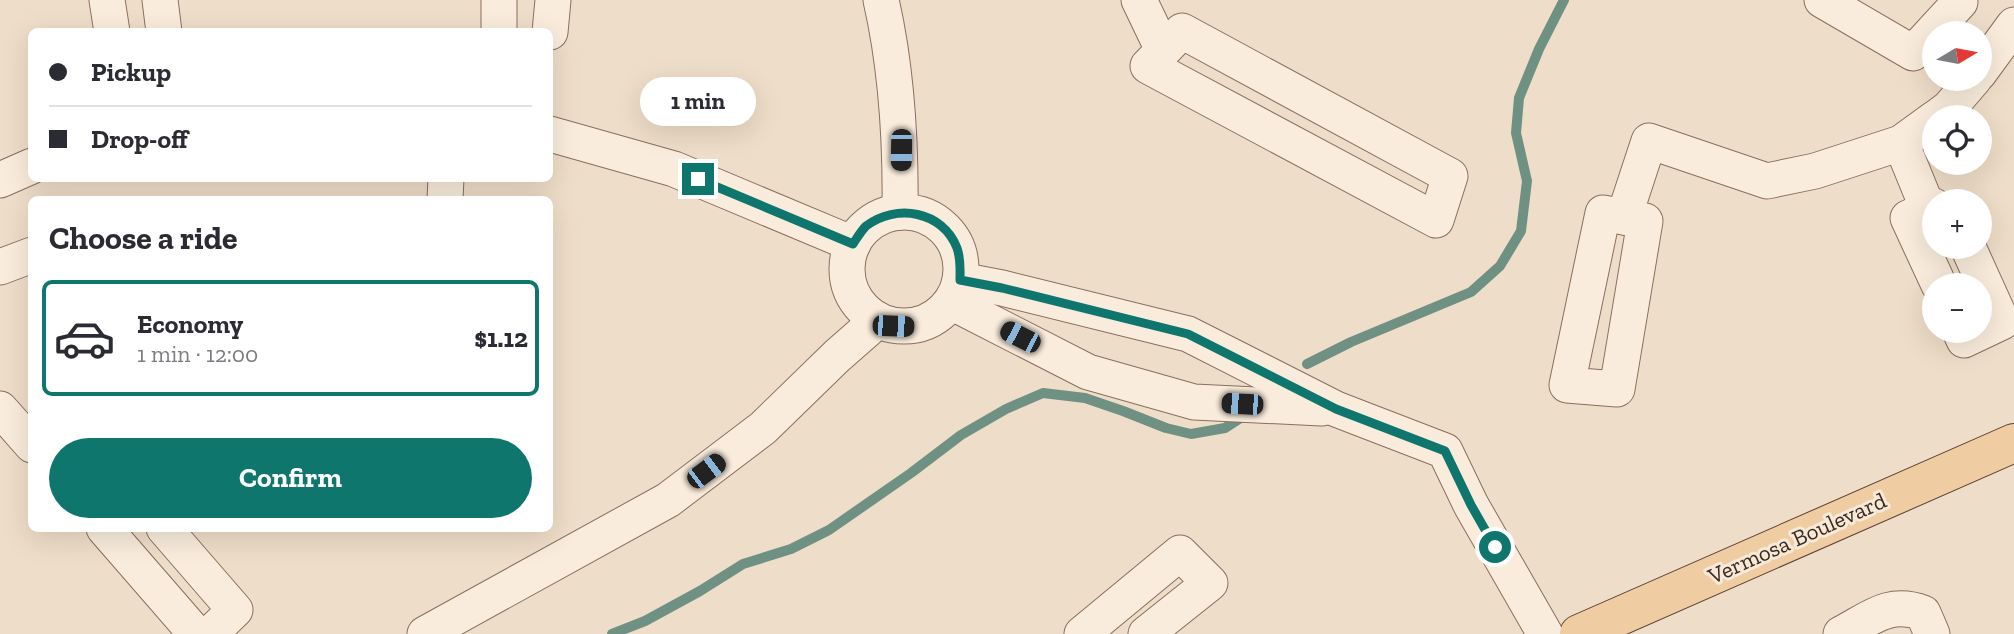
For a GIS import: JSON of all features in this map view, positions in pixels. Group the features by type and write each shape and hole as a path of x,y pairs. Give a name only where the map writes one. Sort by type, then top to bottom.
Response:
{"main road":[{"name":"Vermosa Boulevard","path":"1579,634 2014,443"}],"street":[{"path":"107,0 111,28"},
{"path":"160,0 164,28"},
{"path":"499,0 499,28"},
{"path":"550,28 553,0"},
{"path":"881,0 896,87 901,150 900,212"},
{"path":"1139,0 1163,50"},
{"path":"1822,0 1913,53 1946,20"},
{"path":"1992,53 2014,25"},
{"path":"1182,31 1450,176 1436,220 1148,65 1163,50 1182,31"},
{"path":"1952,105 1963,91"},
{"path":"1624,217 1649,141 1767,181 1815,171 1901,143 1922,128"},
{"path":"553,135 674,169 853,244"},
{"path":"1901,143 1929,189"},
{"path":"0,180 28,168"},
{"path":"1922,211 1908,218 1922,248"},
{"path":"900,212 933,220 947,231 956,246 961,263 955,291 940,314 926,322 910,326 893,326 878,320 864,309 854,295 848,278 848,260 853,244 864,228 881,217 900,212"},
{"path":"0,267 28,256"},
{"path":"955,291 1002,288 1188,334 1336,409 1445,451 1471,505 1545,634"},
{"path":"955,291 1088,372 1194,402 1336,409"},
{"path":"1992,298 2003,322 1992,327"},
{"path":"425,634 668,500 762,428 878,320"},
{"path":"0,409 28,440"},
{"path":"107,532 196,634"},
{"path":"167,532 235,610 210,634"},
{"path":"1082,634 1180,553 1210,583 1146,634"},
{"path":"1841,634 1891,608 1910,608 1923,613 1932,634"}],"waterway":[{"path":"1307,364 1351,342 1471,292 1500,266 1521,231 1527,181 1516,133 1519,98 1539,49 1564,0"},
{"path":"612,634 645,621 743,564 791,549 829,530 961,435 1006,409 1043,393 1085,398 1166,428 1191,434 1225,428 1242,417"}],"route":[{"path":"698,179 853,244 864,228 881,217 900,212 917,214 933,220 947,231 956,246 961,263 960,280 1188,334 1336,409 1445,451 1495,547"}]}
